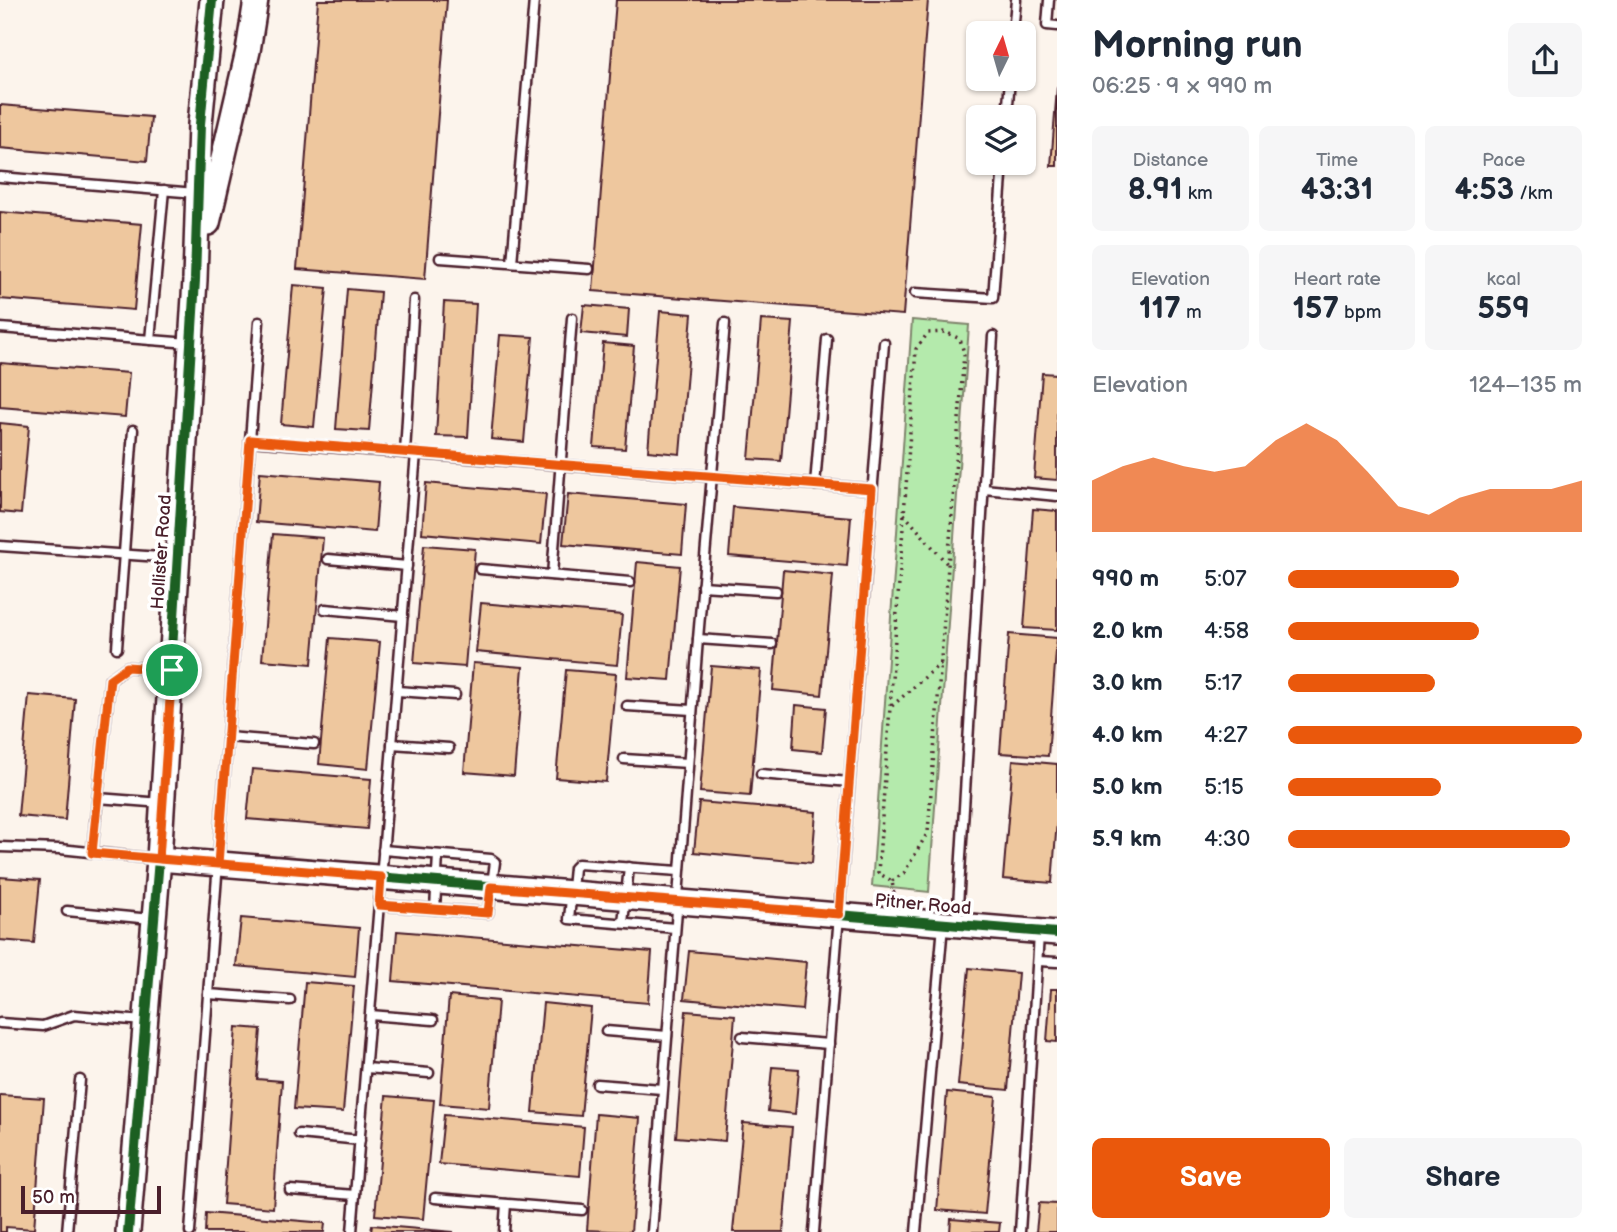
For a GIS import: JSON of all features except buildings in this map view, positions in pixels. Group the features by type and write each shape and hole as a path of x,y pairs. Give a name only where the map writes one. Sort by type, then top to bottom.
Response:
{"street":[{"name":"Hollister Road","path":"128,1232 163,803 195,280 200,124 212,0"},
{"name":"Hollister Road","path":"195,280 248,51 256,0"},
{"path":"208,44 248,51"},
{"name":"Pitner Road","path":"159,859 1048,932"}],"lane":[{"path":"512,263 534,0"},
{"path":"1014,21 1016,0"},
{"path":"1049,0 1047,25 1057,26"},
{"path":"915,293 993,298 1002,175"},
{"path":"0,177 199,193"},
{"path":"150,340 164,190"},
{"path":"440,258 589,269"},
{"path":"405,453 414,300"},
{"path":"552,575 572,318"},
{"path":"190,1232 259,321"},
{"path":"652,1232 725,323"},
{"path":"0,328 191,343"},
{"path":"916,1232 950,924 984,489 993,335"},
{"path":"816,485 827,339"},
{"path":"814,1232 884,343"},
{"path":"117,648 133,430"},
{"path":"250,440 872,489"},
{"path":"352,1232 416,453"},
{"path":"984,489 1057,496"},
{"path":"0,546 179,558"},
{"path":"328,559 407,566"},
{"path":"480,569 630,582"},
{"path":"702,586 776,591"},
{"path":"325,609 402,616"},
{"path":"698,639 772,644"},
{"path":"92,853 110,679 127,667 172,670"},
{"path":"397,691 455,695"},
{"path":"627,706 692,710"},
{"path":"228,737 314,744"},
{"path":"392,744 449,748"},
{"path":"624,759 688,763"},
{"path":"761,774 849,782"},
{"path":"98,799 163,803"},
{"path":"0,847 60,849 159,859"},
{"path":"379,905 488,913 495,862 491,859 383,850"},
{"path":"435,909 438,855"},
{"path":"675,928 569,919 574,868 578,864 679,871"},
{"path":"623,923 629,867"},
{"path":"67,911 154,919"},
{"path":"1020,1232 1038,961 1048,932"},
{"path":"1038,961 1057,962"},
{"path":"208,994 289,1000"},
{"path":"0,1023 43,1026 74,1015 146,1021"},
{"path":"370,1015 433,1020"},
{"path":"606,1031 667,1036"},
{"path":"742,1037 829,1044"},
{"path":"366,1068 429,1073"},
{"path":"67,1232 80,1080"},
{"path":"597,1084 662,1089"},
{"path":"299,1134 360,1140"},
{"path":"290,1190 355,1195"},
{"path":"435,1198 582,1210"},
{"path":"504,1232 506,1204"}],"path":[{"path":"945,332 960,339 964,353 928,832 904,873 892,881 878,873 916,349 928,333 945,332"},
{"path":"904,514 948,565"},
{"path":"890,708 941,663"},
{"path":"892,881 898,920"}],"green space":[{"path":"912,320 969,325 929,892 872,886"}],"cycle path":[{"path":"128,1232 159,859 195,280 200,124 212,0"},
{"path":"159,859 1057,933"}],"route":[{"path":"172,670 127,667 110,679 92,853 159,859 218,864 250,440 872,489 839,914 491,887 488,913 379,905 381,877 218,864 159,859 172,670"}]}
